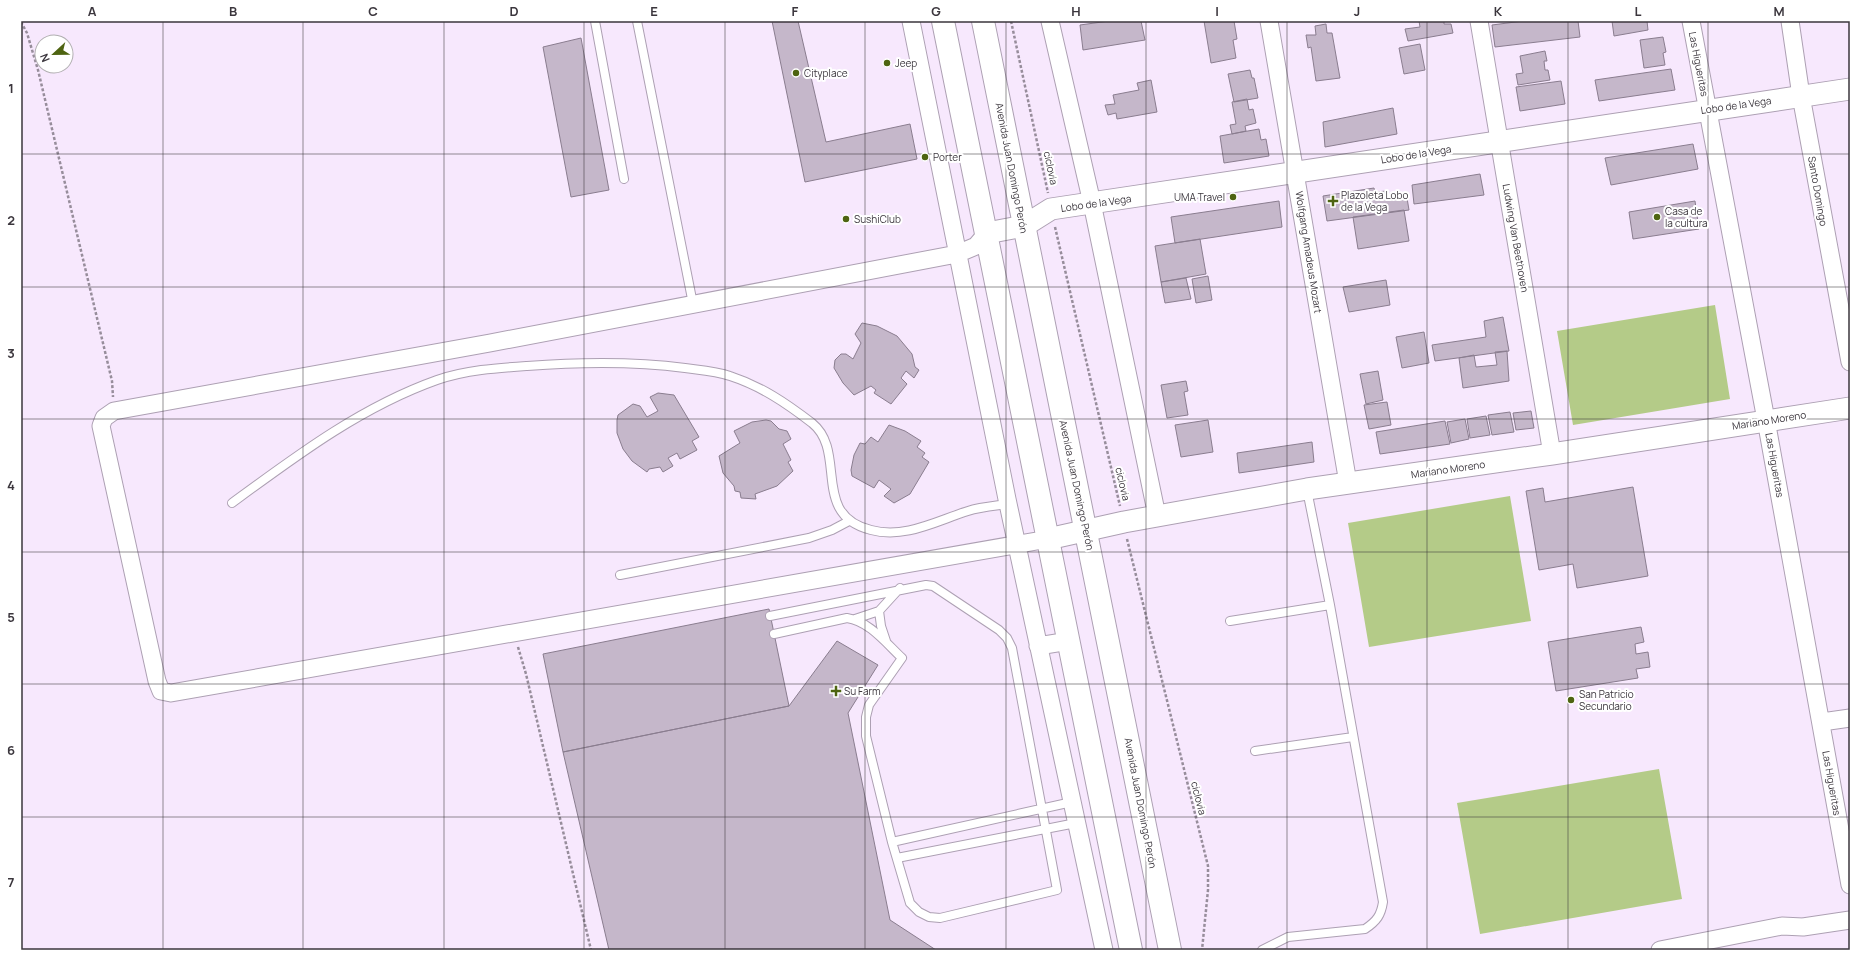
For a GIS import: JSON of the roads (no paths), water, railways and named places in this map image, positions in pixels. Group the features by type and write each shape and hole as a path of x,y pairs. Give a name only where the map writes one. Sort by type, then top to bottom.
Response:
{"main road":[{"path":"943,21 1131,950"},
{"name":"Avenida Juan Domingo Perón","path":"983,21 1087,531 1170,950"}],"street":[{"path":"910,21 1016,544 1104,950"},
{"path":"1050,21 1092,203 1157,516"},
{"name":"Wolfgang Amadeus Mozart","path":"1270,21 1348,483"},
{"name":"Ludwing Van Beethoven","path":"1479,21 1552,454"},
{"name":"Las Higueritas","path":"1691,21 1822,722 1850,885"},
{"name":"Santo Domingo","path":"1790,21 1801,96 1850,362"},
{"name":"Lobo de la Vega","path":"987,234 1024,226 1051,209 1296,173 1708,109 1850,89"},
{"path":"987,234 976,246 957,254 114,411 104,418 101,426 157,681 161,691 171,694 1048,539"},
{"name":"Mariano Moreno","path":"1048,539 1124,522 1307,489 1552,454 1850,408"},
{"path":"1038,646 1069,641"},
{"path":"1822,722 1850,718"},
{"path":"1660,950 1782,926 1803,927 1850,920"}],"lane":[{"path":"595,21 624,179"},
{"path":"637,21 693,304"},
{"path":"232,503 326,435 399,396 439,379 483,369 579,362 653,363 728,375 756,385 777,397 821,431 827,448 833,494 838,508 849,521 871,530 912,531 969,511 1008,504"},
{"path":"1262,950 1288,937 1366,929 1375,922 1381,914 1384,902 1330,605 1307,489"},
{"path":"620,575 809,538 832,530 849,521"},
{"path":"770,616 900,588 926,585 934,586 999,630 1007,638 1014,659 1057,890 940,918 929,917 919,912 910,903 892,842 866,736 866,717 869,705 902,658 866,625 855,619 846,618 774,634"},
{"path":"855,619 879,611 900,588"},
{"path":"1230,621 1330,605"},
{"path":"879,611 886,644"},
{"path":"1255,751 1353,737"},
{"path":"892,842 1072,802"},
{"path":"897,858 1076,823"}],"place":[{"name":"Jeep","path":"887,63"},
{"name":"Cityplace","path":"796,73"},
{"name":"Porter","path":"925,157"},
{"name":"UMA Travel","path":"1233,197"},
{"name":"Plazoleta Lobo de la Vega","path":"1333,201"},
{"name":"Casa de la cultura","path":"1657,217"},
{"name":"SushiClub","path":"846,219"},
{"name":"Su Farm","path":"836,691"},
{"name":"San Patricio Secundario","path":"1571,700"}]}
